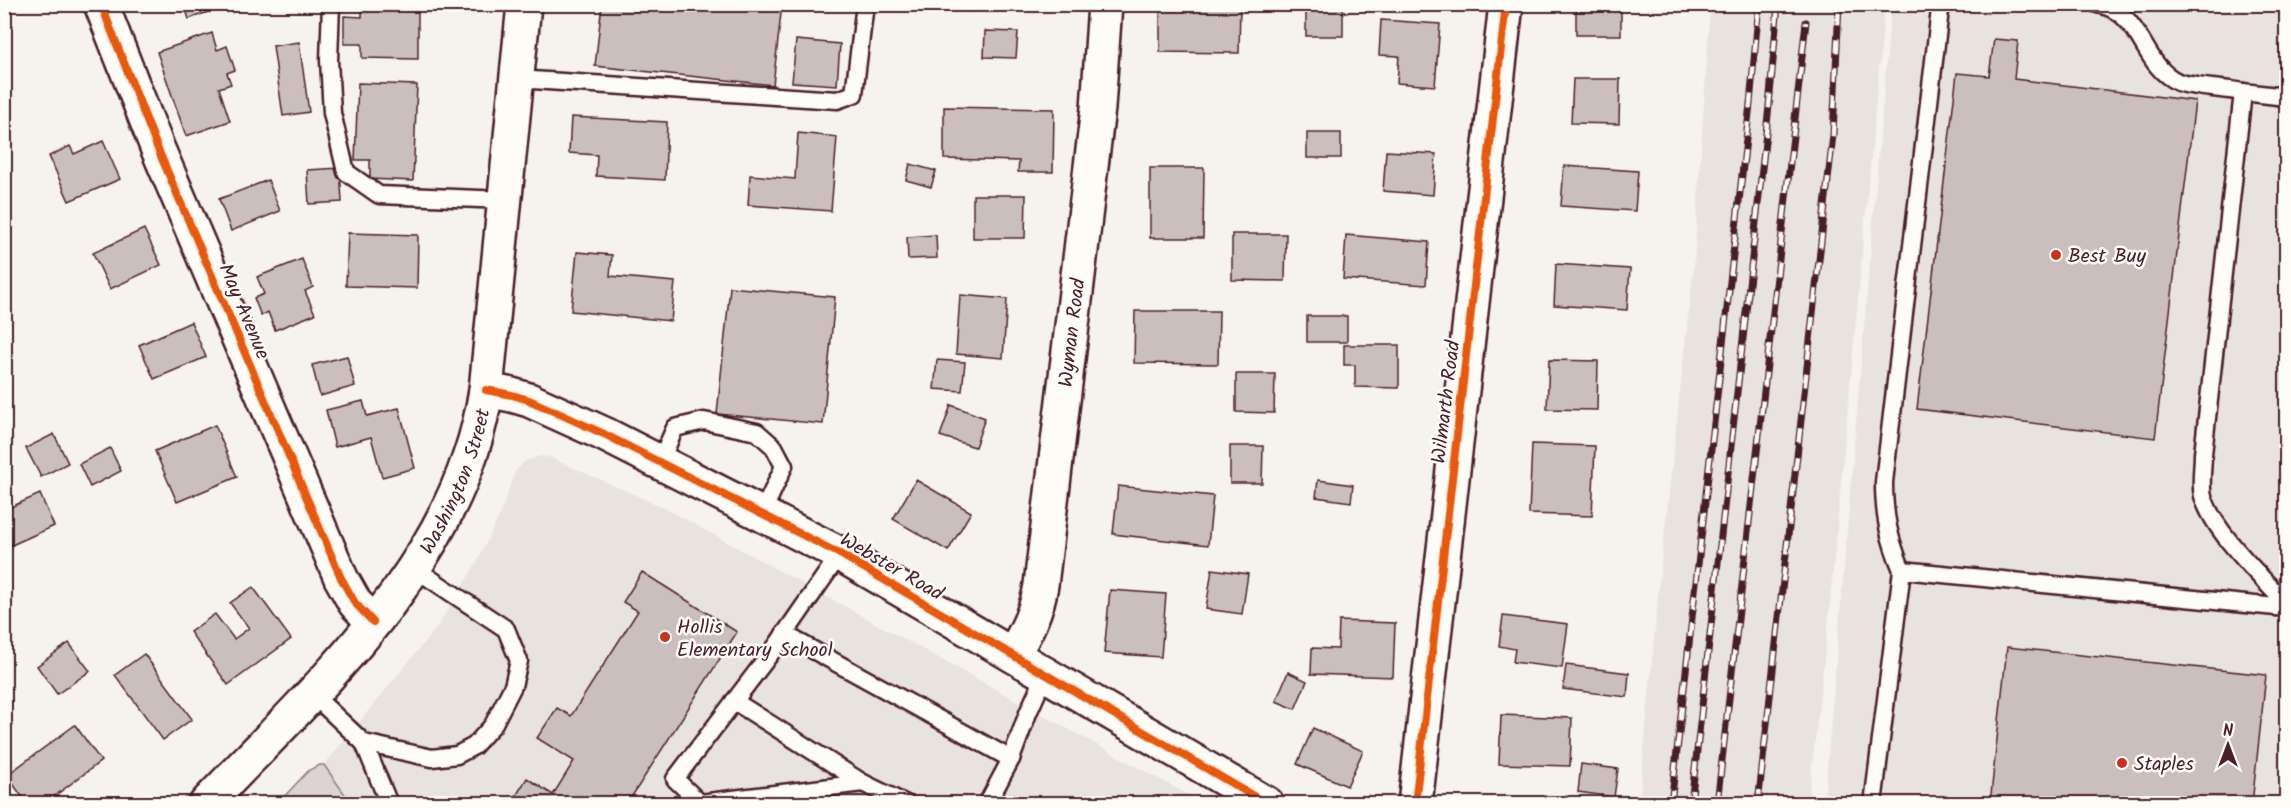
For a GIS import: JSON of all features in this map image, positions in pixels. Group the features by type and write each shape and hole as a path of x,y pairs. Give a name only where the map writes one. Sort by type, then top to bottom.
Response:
{"street":[{"name":"May Avenue","path":"101,4 157,147 340,578 356,603 373,622"},
{"name":"Washington Street","path":"206,804 311,693 373,622 414,568 456,491 474,443 486,390 524,4"},
{"name":"Wyman Road","path":"1013,655 1029,627 1039,599 1041,585 1098,108 1105,4"},
{"name":"Wilmarth Road","path":"1415,804 1506,4"},
{"name":"Webster Road","path":"486,390 512,395 544,406 840,554 1267,804"}],"lane":[{"path":"331,4 328,60 332,113 346,172 379,195 505,200"},
{"path":"517,79 837,100 854,94 865,4"},
{"path":"1873,804 1902,570 1890,543 1884,512 1884,482 1940,10 1947,4"},
{"path":"2097,4 2107,6 2129,20 2160,70 2179,83 2286,97"},
{"path":"2243,92 2208,388 2203,454 2203,494 2209,511 2235,546 2286,604"},
{"path":"660,462 675,428 704,421 757,432 774,447 784,466 762,514"},
{"path":"840,554 781,639 675,779 700,803 863,783"},
{"path":"364,743 432,758 457,755 474,746 494,725 513,686 519,661 506,629 414,568"},
{"path":"1902,570 2286,608"},
{"path":"781,639 1011,759"},
{"path":"987,804 1011,759 1028,713 1046,675"},
{"path":"311,693 364,743 389,804"},
{"path":"734,701 863,783 906,804"}],"shaded area":[{"path":"1710,5 1885,5 1828,626 1808,803 1639,803 1660,573 1694,263"},
{"path":"1891,5 2286,5 2286,803 1824,804"},
{"name":"Hollis Elementary School","path":"540,456 549,457 667,509 1203,803 351,804 324,765 437,627 477,562 499,516 515,472 525,461"},
{"path":"324,765 351,803 278,803 309,770"}],"building":[{"path":"184,4 218,4 219,8 189,19"},
{"path":"362,4 418,4 418,59 362,58 362,44 344,44 344,16 362,17"},
{"path":"602,4 782,4 773,85 595,66"},
{"path":"1160,4 1240,4 1239,53 1160,52"},
{"path":"1306,4 1343,4 1343,36 1306,36"},
{"path":"1576,4 1621,4 1621,35 1576,35"},
{"path":"1381,20 1440,24 1435,86 1397,83 1399,56 1379,55"},
{"path":"985,31 1018,32 1016,58 984,57"},
{"path":"212,33 217,50 227,46 235,70 227,73 231,84 219,88 230,121 186,136 157,52"},
{"name":"Best Buy","path":"1994,39 2018,41 2014,79 2195,101 2155,438 1917,409 1957,73 1989,76"},
{"path":"796,40 840,44 837,85 792,82"},
{"path":"299,42 309,112 283,116 273,46"},
{"path":"1573,79 1620,79 1619,124 1571,123"},
{"path":"358,83 417,85 413,181 370,179 370,160 355,160"},
{"path":"944,107 1054,109 1053,172 1018,172 1019,161 944,159"},
{"path":"571,117 667,122 665,180 596,176 597,155 569,153"},
{"path":"798,133 837,137 831,211 748,205 750,175 795,179"},
{"path":"1307,133 1341,133 1341,158 1307,158"},
{"path":"103,141 120,179 69,201 49,156 70,146 74,154"},
{"path":"1386,151 1436,154 1433,195 1383,191"},
{"path":"910,164 936,171 931,187 906,180"},
{"path":"1564,166 1638,171 1635,211 1561,206"},
{"path":"340,168 342,202 309,204 307,170"},
{"path":"1150,168 1204,168 1203,238 1150,238"},
{"path":"268,180 280,211 231,231 219,199"},
{"path":"973,195 1026,195 1025,238 973,238"},
{"path":"144,229 161,265 110,289 93,253"},
{"path":"348,233 418,235 417,288 346,286"},
{"path":"1232,234 1286,234 1285,281 1232,280"},
{"path":"936,235 937,258 908,259 907,237"},
{"path":"1346,235 1429,242 1426,285 1343,279"},
{"path":"577,252 612,255 610,276 675,282 671,321 571,311"},
{"path":"302,259 313,287 305,291 315,314 275,330 268,312 261,316 254,298 264,294 257,277"},
{"path":"1556,264 1630,269 1627,310 1554,305"},
{"path":"730,287 835,297 823,424 717,414"},
{"path":"960,295 1007,299 1003,358 956,354"},
{"path":"1135,311 1219,311 1218,364 1134,363"},
{"path":"1307,316 1347,316 1347,342 1307,342"},
{"path":"191,322 206,357 154,379 139,345"},
{"path":"1344,345 1399,345 1399,388 1355,387 1355,365 1344,365"},
{"path":"347,356 355,386 320,396 312,365"},
{"path":"937,360 965,362 962,391 934,389"},
{"path":"1549,360 1598,361 1597,410 1547,409"},
{"path":"1236,374 1275,374 1274,413 1236,412"},
{"path":"363,401 367,416 399,408 415,468 382,477 371,437 335,447 326,410"},
{"path":"951,405 985,418 975,447 940,436"},
{"path":"215,425 237,477 177,502 155,451"},
{"path":"54,434 68,463 41,477 26,448"},
{"path":"1532,444 1595,446 1592,516 1529,514"},
{"path":"1230,446 1263,446 1262,483 1230,483"},
{"path":"110,448 121,471 90,487 79,464"},
{"path":"916,480 971,512 948,551 893,519"},
{"path":"1318,480 1353,485 1351,502 1316,497"},
{"path":"1118,486 1213,496 1208,545 1113,534"},
{"path":"40,494 54,526 5,548 4,510"},
{"path":"1212,569 1248,574 1242,614 1206,609"},
{"path":"642,572 737,632 627,804 511,804 527,778 553,795 574,761 537,738 557,708 571,716 638,611 623,602"},
{"path":"253,587 291,639 228,685 190,632 215,614 234,639 249,628 230,603"},
{"path":"1110,590 1166,594 1161,657 1104,653"},
{"path":"1503,616 1568,624 1562,668 1513,662 1515,649 1499,646"},
{"path":"1339,621 1395,623 1393,677 1311,674 1312,648 1338,649"},
{"path":"69,643 90,671 57,694 37,666"},
{"path":"2007,647 2266,675 2252,804 1990,804"},
{"path":"144,654 192,719 163,740 115,675"},
{"path":"1566,665 1629,673 1627,697 1563,689"},
{"path":"1288,672 1307,681 1295,709 1276,701"},
{"path":"1501,715 1572,718 1570,766 1499,764"},
{"path":"75,725 101,761 44,804 27,804 7,775"},
{"path":"1313,728 1363,751 1347,786 1297,764"},
{"path":"1581,764 1618,769 1614,797 1578,792"}],"railway":[{"path":"1671,804 1750,104 1759,4"},
{"path":"1691,804 1769,106 1778,4"},
{"path":"1758,804 1833,135 1839,4"},
{"path":"1717,804 1806,22"}],"cycle path":[{"path":"101,4 157,147 341,578 355,603 373,622"},
{"path":"1415,804 1506,4"},
{"path":"486,390 529,400 604,434 840,554 1267,804"}],"place":[{"name":"Best Buy","path":"2056,255"},
{"name":"Hollis Elementary School","path":"665,637"},
{"name":"Staples","path":"2122,763"}]}
